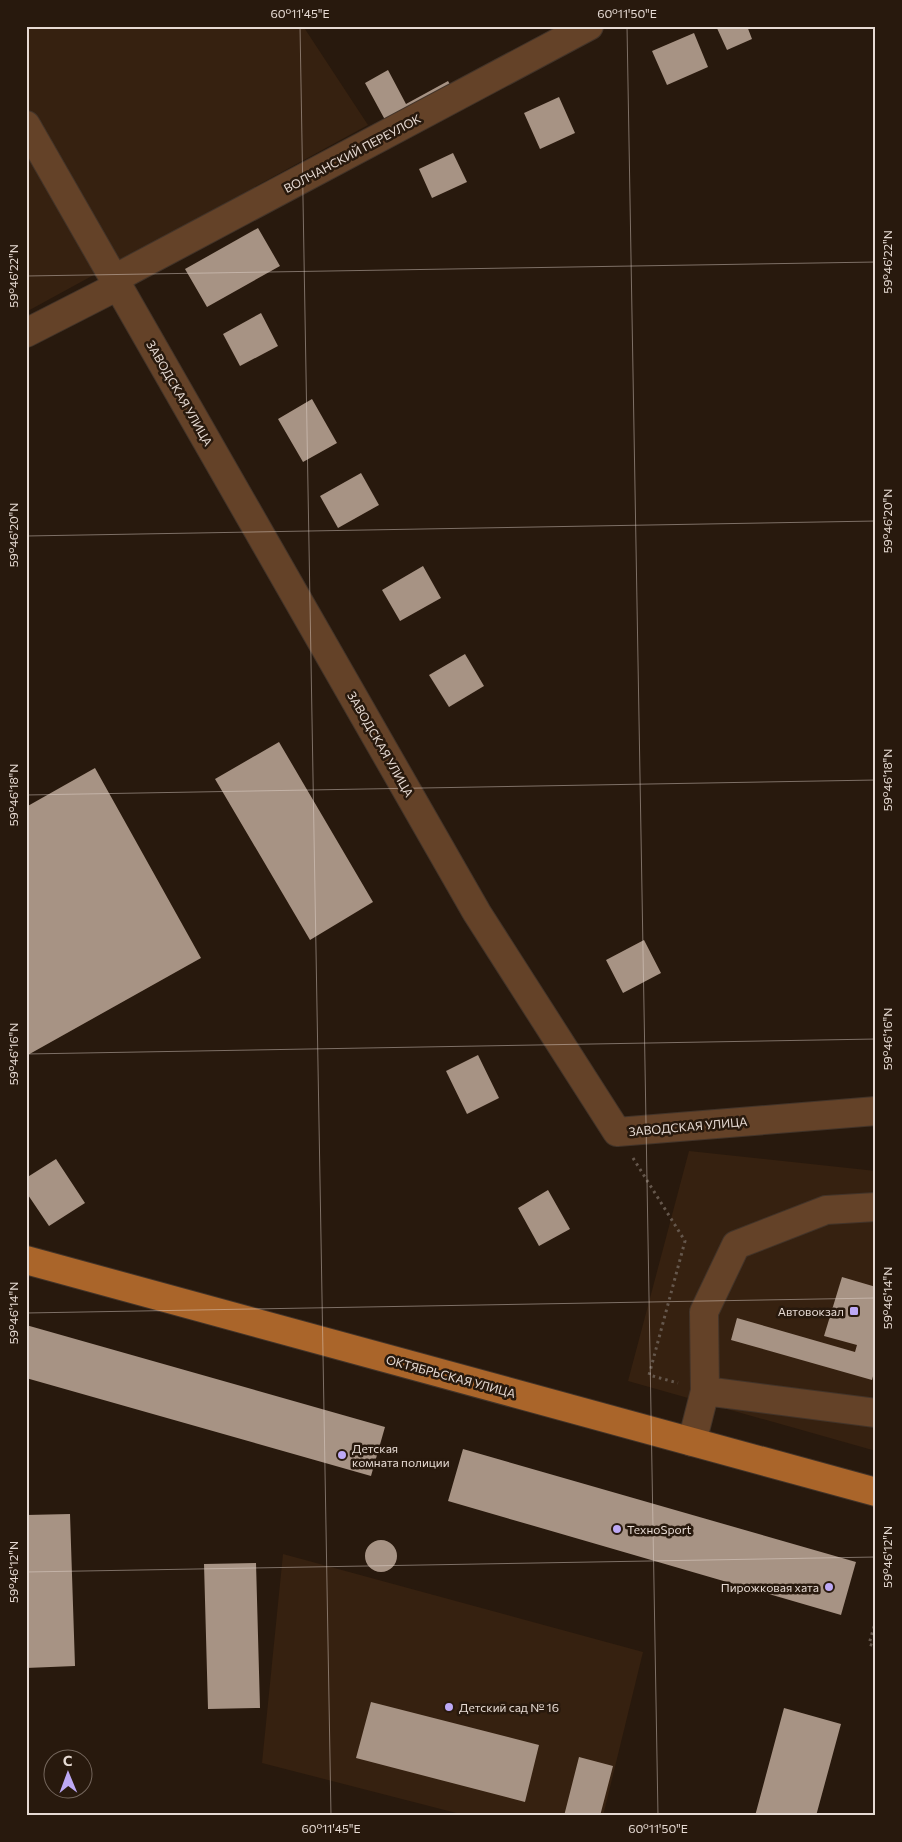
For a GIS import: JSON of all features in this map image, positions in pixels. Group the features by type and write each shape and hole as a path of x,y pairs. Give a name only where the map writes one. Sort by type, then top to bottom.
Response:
{"main road":[{"name":"ОКТЯБРЬСКАЯ УЛИЦА","path":"26,1260 876,1492"}],"street":[{"name":"ВОЛЧАНСКИЙ ПЕРЕУЛОК","path":"26,333 589,26"},
{"name":"ЗАВОДСКАЯ УЛИЦА","path":"26,125 478,912 617,1132 876,1111"},
{"path":"692,1442 706,1391 704,1312 736,1245 826,1210 876,1207"},
{"path":"706,1391 876,1413"}],"path":[{"path":"876,1620 869,1644 876,1646"}],"shaded area":[{"path":"26,26 303,26 368,125 26,312"},
{"path":"689,1151 876,1171 876,1451 628,1381"},
{"name":"Детский сад № 16","path":"283,1554 643,1652 603,1816 468,1816 262,1763"}],"building":[{"path":"716,26 747,26 752,39 727,50"},
{"path":"694,33 708,67 667,85 652,51"},
{"path":"388,70 406,104 448,81 455,93 390,129 365,83"},
{"path":"559,97 575,133 540,149 524,113"},
{"path":"453,153 467,182 432,198 419,169"},
{"path":"258,228 280,266 207,307 185,269"},
{"path":"261,313 278,346 240,366 223,334"},
{"path":"312,399 337,443 303,462 278,419"},
{"path":"361,473 379,505 338,528 320,496"},
{"path":"423,566 441,598 400,621 382,590"},
{"path":"465,654 484,686 449,707 429,675"},
{"path":"279,742 373,902 310,940 215,779"},
{"path":"95,768 201,958 26,1056 26,807"},
{"path":"644,940 661,973 623,993 606,960"},
{"path":"478,1055 499,1098 467,1114 446,1071"},
{"path":"56,1159 85,1203 49,1226 26,1192 26,1178"},
{"path":"548,1190 570,1229 539,1246 518,1208"},
{"path":"842,1277 876,1287 876,1365 872,1380 731,1340 737,1318 855,1352 857,1345 824,1336"},
{"path":"26,1325 385,1427 371,1476 26,1378"},
{"path":"463,1449 856,1562 841,1615 448,1501"},
{"path":"70,1514 75,1666 26,1668 26,1515"},
{"path":"381,1540 393,1544 397,1556 393,1568 381,1572 369,1568 365,1556 369,1544"},
{"path":"256,1563 260,1708 208,1709 204,1564"},
{"path":"371,1702 539,1745 525,1802 356,1758"},
{"path":"784,1708 841,1724 816,1816 755,1816"},
{"path":"579,1757 613,1766 600,1816 564,1816"}],"place":[{"name":"Автовокзал","path":"854,1311"},
{"name":"Детская комната полиции","path":"342,1455"},
{"name":"ТехноSport","path":"617,1529"},
{"name":"Пирожковая хата","path":"829,1587"},
{"name":"Детский сад № 16","path":"449,1707"}]}
